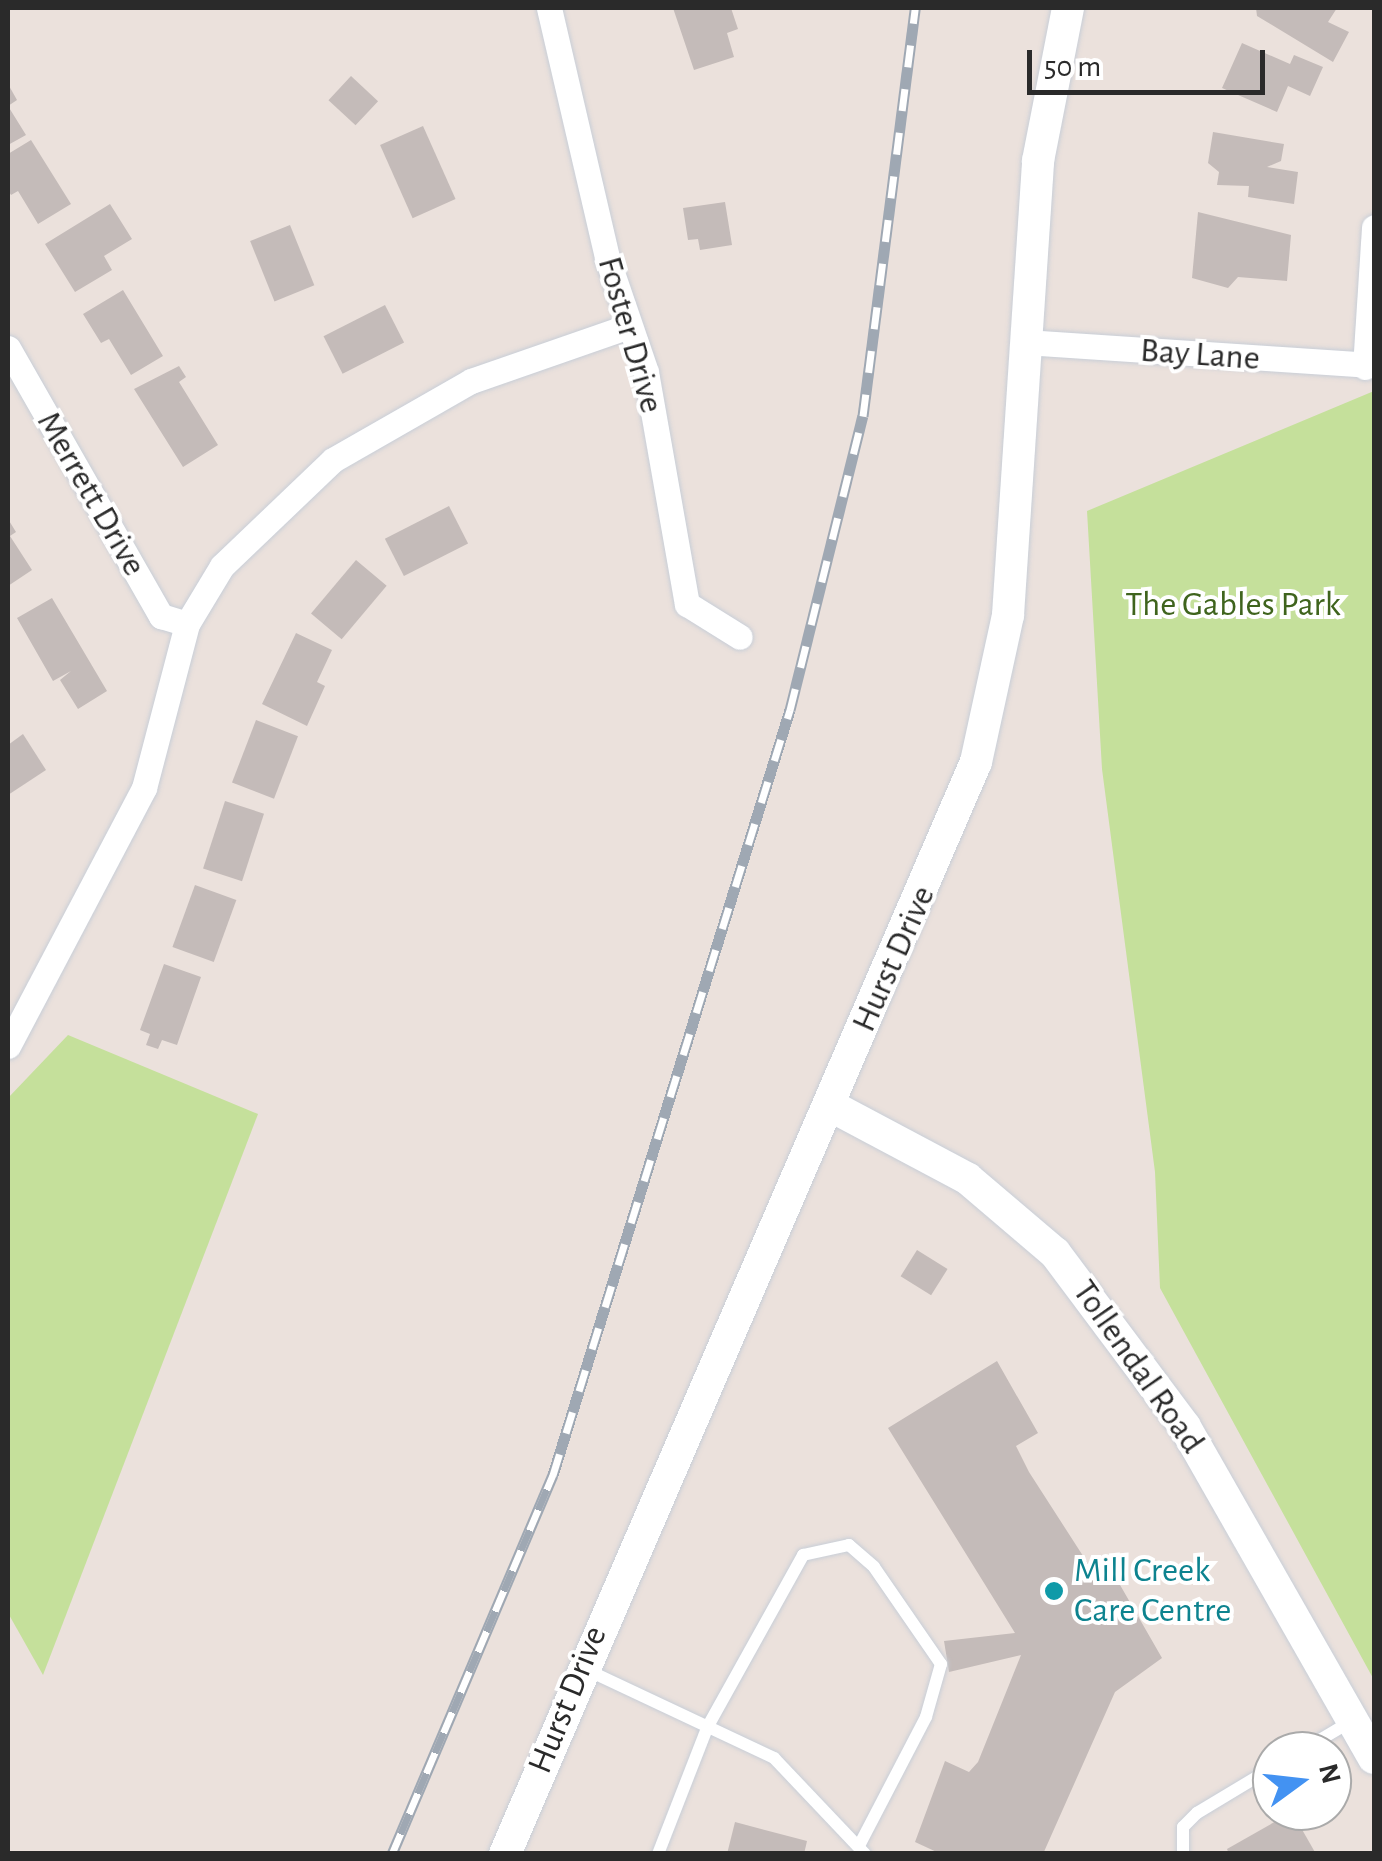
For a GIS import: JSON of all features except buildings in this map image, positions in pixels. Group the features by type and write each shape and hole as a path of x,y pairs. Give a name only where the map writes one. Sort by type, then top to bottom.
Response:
{"street":[{"name":"Foster Drive","path":"550,8 626,327 646,372 688,604 740,638"},
{"name":"Hurst Drive","path":"505,1854 580,1666 960,809 992,703 1016,538 1038,161 1068,8"},
{"path":"1370,366 1374,227"},
{"path":"8,1046 144,788 187,624 222,566 333,460 471,381 626,327"},
{"name":"Bay Lane","path":"1026,342 1370,366"},
{"name":"Merrett Drive","path":"8,348 160,616 187,624"},
{"name":"Tollendal Road","path":"829,1105 968,1178 1055,1253 1176,1412 1374,1758"}],"lane":[{"path":"580,1666 708,1726 774,1758 862,1849 926,1717 940,1664 874,1568 850,1545 803,1555 708,1726 658,1854"},
{"path":"1335,1731 1353,1720"},
{"path":"1182,1854 1183,1827 1198,1813 1252,1780"}],"green space":[{"name":"The Gables Park","path":"1374,391 1374,1680 1160,1288 1155,1172 1102,769 1087,511"},
{"path":"68,1035 258,1114 43,1675 8,1613 8,1098"}],"railway":[{"path":"392,1854 553,1475 790,710 863,416 915,8"}],"place":[{"name":"Mill Creek Care Centre","path":"1054,1591"}]}
